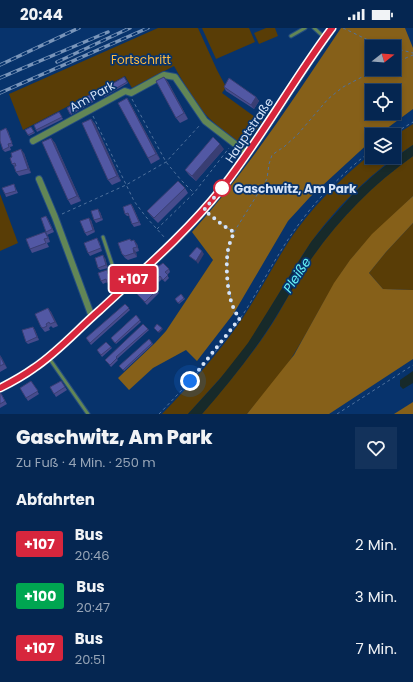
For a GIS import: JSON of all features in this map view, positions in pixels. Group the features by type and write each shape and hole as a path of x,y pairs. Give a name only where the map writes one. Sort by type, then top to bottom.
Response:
{"main road":[{"name":"Hauptstraße","path":"0,388 18,378 48,357 171,244 204,210 248,154 332,28"}],"street":[{"name":"Am Park","path":"33,141 125,90 131,93 164,75 175,77 205,120 248,154"},
{"path":"39,179 55,217 92,317"}],"lane":[{"path":"291,36 305,28"},
{"path":"314,28 324,38"},
{"path":"103,237 116,276 124,287"},
{"path":"48,357 88,414"}],"path":[{"path":"343,28 368,40"},
{"path":"401,50 413,54"},
{"path":"401,60 413,54"},
{"path":"240,318 234,313 227,273 228,250 234,232 267,179 272,155 298,134 328,99 356,80 365,76"},
{"path":"131,93 132,98 166,162 194,193"},
{"path":"90,110 134,201 171,244"},
{"path":"55,217 126,185 166,162 205,120"},
{"path":"401,129 413,122"},
{"path":"157,229 194,193 233,143"},
{"path":"159,414 195,375 240,318 278,254 310,210 342,176 365,156"},
{"path":"204,210 234,232"},
{"path":"337,414 413,365"}],"green space":[{"name":"Fortschritt","path":"158,28 198,28 226,87 222,93 262,122 246,144 241,144 205,114 174,66 132,88 125,76 23,130 9,94"},
{"path":"202,28 249,28 255,42 216,59"},
{"path":"266,28 275,28 278,36 259,44 254,33"},
{"path":"413,124 413,145 401,154 401,132"},
{"path":"413,156 413,196 372,236 349,262 327,296 294,354 272,385 247,414 202,414 259,343 303,271 331,232 369,191"},
{"path":"365,159 365,164 386,164 358,188 322,227 254,335 234,363 188,414 162,414 204,368 233,332 298,228 324,198"},
{"path":"0,194 18,243 0,251"},
{"path":"413,223 413,290 383,289 369,273"}],"shaded area":[{"path":"341,28 405,28 413,48 413,109 401,118 401,84 365,84 365,120 398,120 387,128 365,128 365,146 310,197 288,221 234,313 197,361 186,350 153,368 129,390 118,378 166,331 213,260 192,232 232,184 288,107"},
{"path":"413,196 413,223 369,273 383,289 413,290 413,359 329,414 247,414 294,355 334,283 350,260 372,234"},
{"path":"413,402 413,414 394,414"}],"water":[{"name":"Pleiße","path":"413,145 413,156 369,191 331,232 303,271 264,335 242,366 218,395 202,414 188,414 219,380 248,343 311,242 355,192 375,174 388,164 401,164 401,154"},
{"path":"413,371 413,383 403,389 400,386 400,380"}],"building":[{"path":"124,77 127,82 103,96 100,91"},
{"path":"164,77 184,113 176,118 156,81"},
{"path":"229,78 256,97 251,105 224,87"},
{"path":"91,94 94,100 70,114 67,108"},
{"path":"127,98 156,154 148,158 118,103"},
{"path":"59,112 62,117 36,130 34,125"},
{"path":"91,119 117,176 108,180 82,123"},
{"path":"31,127 34,132 28,135 25,130"},
{"path":"6,128 12,143 8,144 9,147 3,150 0,141 0,131"},
{"path":"213,137 220,144 192,176 185,170"},
{"path":"51,138 77,196 68,200 42,142"},
{"path":"21,149 28,169 16,172 14,166 16,166 15,163 12,164 10,158 12,157 11,153"},
{"path":"178,181 185,188 154,218 147,211"},
{"path":"14,184 16,191 5,194 2,188"},
{"path":"131,204 139,222 132,224 128,213 125,214 123,207"},
{"path":"98,209 101,218 94,220 91,211"},
{"path":"46,216 52,229 46,232 41,218"},
{"path":"89,218 93,230 85,233 80,221"},
{"path":"45,232 48,238 44,239 46,243 30,249 26,239"},
{"path":"97,238 101,248 88,253 84,243"},
{"path":"130,239 131,241 134,240 137,247 133,248 134,253 125,256 122,254 118,243"},
{"path":"197,247 202,251 196,261 189,256"},
{"path":"103,255 106,265 98,268 95,258"},
{"path":"163,263 169,269 165,272 168,275 163,280 160,276 157,279 152,273 155,271 153,269 157,264 159,266"},
{"path":"107,270 108,274 112,273 114,280 107,283 106,279 101,281 98,273"},
{"path":"151,283 157,290 145,302 136,293"},
{"path":"181,294 184,298 178,303 175,299"},
{"path":"125,304 129,308 90,343 86,338"},
{"path":"48,308 55,322 50,324 49,322 46,324 47,326 43,328 41,327 35,314"},
{"path":"136,315 140,320 115,343 111,338"},
{"path":"143,324 148,329 116,357 117,358 110,365 105,360"},
{"path":"157,324 162,328 158,332 154,328"},
{"path":"33,327 37,337 26,342 22,330"},
{"path":"149,339 152,343 123,370 119,366"},
{"path":"106,342 111,347 101,355 97,350"},
{"path":"0,356 4,364 0,366"},
{"path":"31,381 38,391 26,398 20,388"},
{"path":"61,381 65,387 54,394 50,387"},
{"path":"0,392 5,401 0,404"}],"railway":[{"path":"0,65 79,28"},
{"path":"57,62 130,28"},
{"path":"0,93 148,28"},
{"path":"0,78 108,32"}],"bus line":[{"name":"+107","path":"0,388 35,368 48,357 171,244 204,210 248,154 314,52 332,28"}],"place":[{"name":"Gaschwitz, Am Park","path":"222,188"}],"route":[{"path":"190,381 240,318 234,313 227,273 228,250 234,232 210,216 204,210 222,188"}]}
